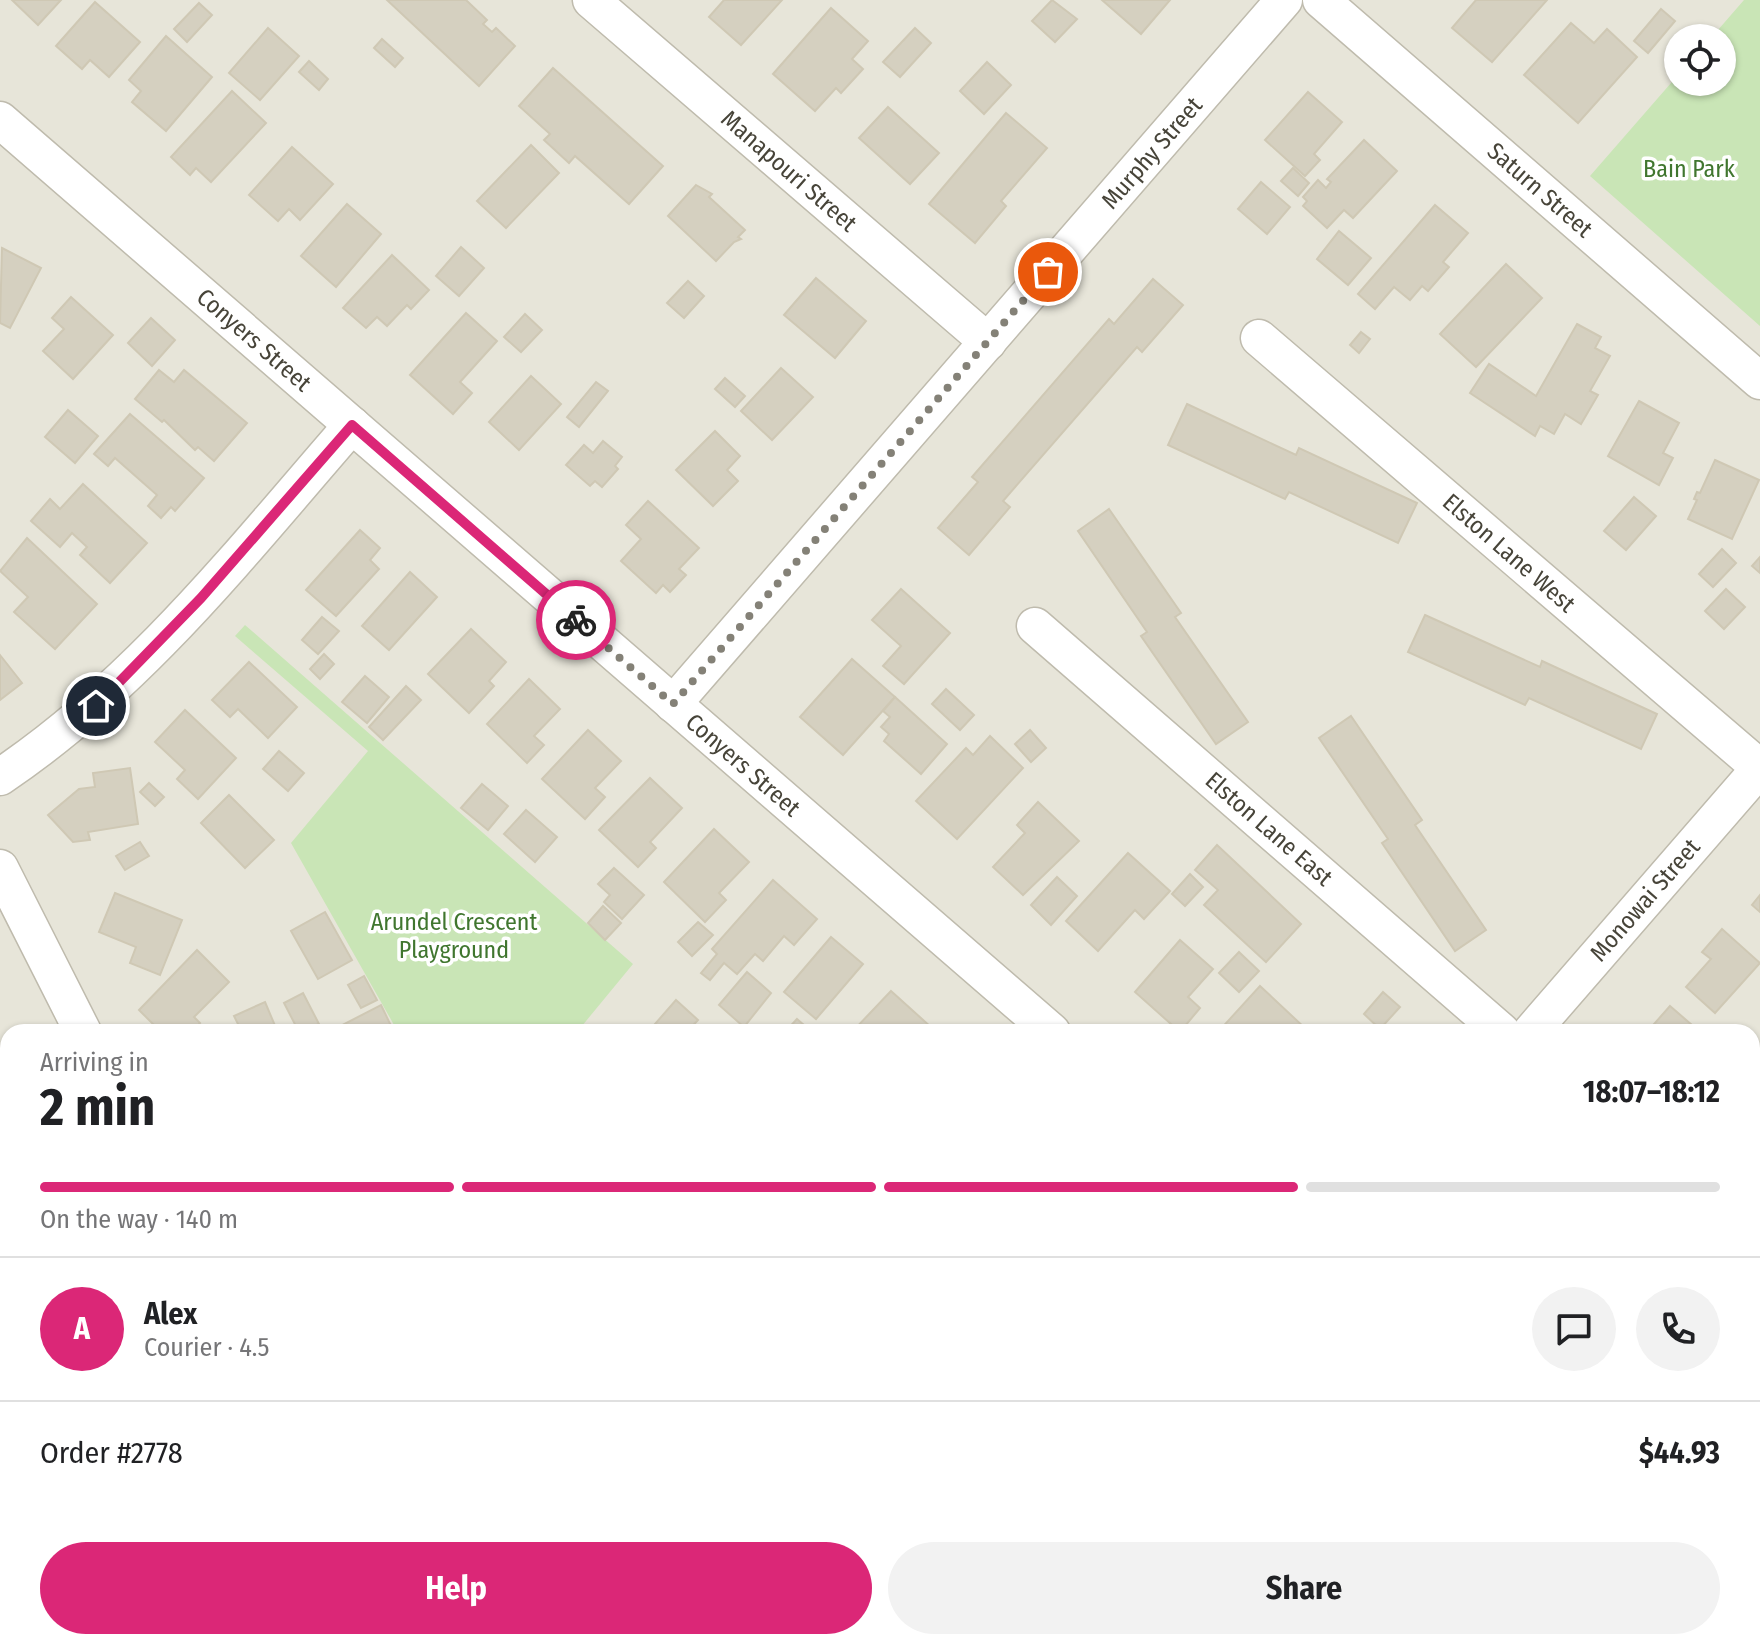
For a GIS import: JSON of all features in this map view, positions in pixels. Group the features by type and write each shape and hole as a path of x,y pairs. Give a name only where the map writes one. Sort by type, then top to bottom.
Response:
{"street":[{"name":"Manapouri Street","path":"591,0 988,342"},
{"name":"Murphy Street","path":"673,704 1284,0"},
{"name":"Saturn Street","path":"1321,0 1760,381"},
{"name":"Conyers Street","path":"0,120 1043,1024"},
{"name":"Elston Lane West","path":"1259,338 1760,768"},
{"path":"0,777 96,706 152,651 352,425"},
{"name":"Elston Lane East","path":"1035,626 1493,1024"},
{"name":"Monowai Street","path":"1538,1024 1760,768"},
{"path":"0,868 79,1024"}],"shaded area":[{"path":"0,0 1760,0 1760,1024 0,1024"}],"green space":[{"name":"Bain Park","path":"1744,0 1760,0 1760,326 1590,176 1664,91 1664,96 1736,96 1736,24 1723,24"},
{"name":"Arundel Crescent Playground","path":"245,625 633,964 584,1024 393,1024 291,843 368,751 235,636"}],"building":[{"path":"12,0 61,0 38,25"},
{"path":"387,0 466,0 487,20 483,24 492,32 496,28 515,46 479,86"},
{"path":"724,0 782,0 741,45 709,17"},
{"path":"1052,0 1077,19 1055,42 1032,21"},
{"path":"1102,0 1170,0 1141,34"},
{"path":"1476,0 1547,0 1492,62 1452,28"},
{"path":"95,2 140,42 109,77 90,60 82,69 56,46"},
{"path":"199,3 212,15 187,42 174,29"},
{"path":"831,8 868,41 852,59 863,69 841,93 836,88 815,111 773,74"},
{"path":"1661,9 1675,21 1664,24 1664,34 1648,53 1634,41"},
{"path":"1571,23 1594,43 1607,29 1637,57 1578,123 1524,75"},
{"path":"268,28 299,56 260,100 229,73"},
{"path":"915,28 931,43 900,77 883,62"},
{"path":"166,36 212,77 166,131 132,102 141,91 129,80"},
{"path":"382,39 403,58 395,67 374,48"},
{"path":"309,61 328,79 319,90 299,72"},
{"path":"987,62 1011,85 984,114 960,91"},
{"path":"553,68 663,166 629,204 575,156 569,163 544,140 550,134 519,106"},
{"path":"232,91 266,123 211,182 196,168 190,175 171,157"},
{"path":"1308,92 1342,122 1314,154 1320,160 1305,176 1265,140"},
{"path":"888,107 939,153 910,184 859,138"},
{"path":"1006,113 1047,148 1001,201 1006,206 975,243 929,204"},
{"path":"1364,140 1397,171 1353,218 1344,210 1327,228 1303,206 1307,201 1303,197 1318,180 1326,188 1331,182 1327,179"},
{"path":"531,145 559,173 506,228 477,201"},
{"path":"292,147 333,184 300,220 289,209 278,221 249,195"},
{"path":"1293,168 1309,183 1298,196 1281,181"},
{"path":"1261,182 1290,207 1267,234 1238,209"},
{"path":"696,185 712,194 709,197 745,230 738,237 741,239 716,261 668,216"},
{"path":"347,204 381,234 336,287 301,256"},
{"path":"1435,205 1468,233 1443,262 1449,267 1428,291 1422,286 1410,300 1394,287 1375,309 1358,294"},
{"path":"1339,231 1371,258 1348,285 1317,259"},
{"path":"461,247 484,268 459,296 436,276"},
{"path":"2,248 41,268 10,328 0,323"},
{"path":"392,255 429,290 411,309 407,305 387,326 377,317 366,328 343,308"},
{"path":"1506,264 1542,298 1476,367 1440,334"},
{"path":"816,278 866,321 835,358 784,315"},
{"path":"1153,279 1183,305 1142,352 1137,347 1003,501 1010,507 969,555 938,528 978,482 972,477 1109,319 1114,324"},
{"path":"688,281 704,296 684,318 667,303"},
{"path":"71,297 113,335 73,379 43,351 64,329 52,318"},
{"path":"466,313 497,341 460,382 472,393 453,414 410,375"},
{"path":"525,314 542,330 521,352 504,337"},
{"path":"151,318 175,340 152,366 128,343"},
{"path":"1577,324 1601,337 1595,348 1610,356 1590,391 1598,395 1581,424 1565,414 1554,434 1540,426 1535,436 1470,393 1489,364 1536,396"},
{"path":"1361,332 1370,339 1359,353 1350,345"},
{"path":"781,368 813,397 772,440 741,411"},
{"path":"159,370 174,382 184,370 247,423 214,461 198,447 195,450 164,420 162,422 135,399"},
{"path":"531,376 561,404 519,450 489,422"},
{"path":"725,378 745,396 735,407 715,389"},
{"path":"596,382 608,391 579,427 567,417"},
{"path":"1639,401 1679,423 1663,453 1673,458 1659,485 1608,456"},
{"path":"1187,404 1296,455 1299,448 1417,503 1398,543 1289,492 1285,499 1168,445"},
{"path":"68,410 98,436 75,463 45,437"},
{"path":"130,414 204,478 175,511 171,507 161,518 148,506 157,495 115,458 108,466 94,454"},
{"path":"715,431 740,456 727,470 738,481 713,506 676,470"},
{"path":"603,441 622,457 615,466 618,469 602,487 595,481 590,486 566,465 584,445 593,453"},
{"path":"1715,460 1759,480 1732,539 1688,519 1697,500 1694,499 1697,492 1700,493"},
{"path":"83,484 147,543 110,583 80,555 87,547 72,533 60,547 31,521 50,499 60,509"},
{"path":"1634,497 1656,516 1626,550 1604,531"},
{"path":"648,501 699,548 679,569 686,575 670,592 663,585 656,593 621,561 641,539 626,525"},
{"path":"1109,509 1181,613 1175,617 1248,722 1216,744 1141,636 1147,632 1078,531"},
{"path":"360,530 380,548 370,560 379,569 336,616 306,590"},
{"path":"27,538 97,604 55,649 14,612 28,597 0,571"},
{"path":"1722,549 1736,563 1713,587 1699,574"},
{"path":"1760,557 1760,573 1752,566"},
{"path":"410,572 437,597 389,650 362,626"},
{"path":"901,589 950,633 904,684 883,666 901,646 872,620"},
{"path":"1726,589 1745,607 1724,629 1705,611"},
{"path":"1425,615 1540,667 1542,661 1657,714 1641,749 1529,698 1525,705 1408,652"},
{"path":"322,617 339,631 318,654 302,640"},
{"path":"471,629 506,662 489,681 494,686 469,713 428,674"},
{"path":"324,654 334,664 320,679 310,669"},
{"path":"0,655 22,683 0,700"},
{"path":"852,659 895,697 843,755 800,717"},
{"path":"249,662 297,707 268,738 238,709 230,717 212,700"},
{"path":"365,676 389,697 367,723 342,702"},
{"path":"529,679 560,709 534,736 544,745 527,763 487,724"},
{"path":"406,686 421,700 383,740 369,727"},
{"path":"946,689 974,715 960,730 932,704"},
{"path":"895,697 947,744 921,774 884,741 889,734 881,727 890,717 883,711"},
{"path":"185,710 236,758 198,799 177,779 185,770 155,742"},
{"path":"1351,716 1422,820 1415,825 1486,930 1455,951 1382,843 1388,839 1319,738"},
{"path":"588,730 621,761 595,788 605,797 585,819 542,779"},
{"path":"1030,730 1046,748 1031,762 1015,744"},
{"path":"990,736 1023,768 957,839 916,801 966,748 973,755"},
{"path":"279,751 304,773 288,791 263,769"},
{"path":"130,768 138,824 88,832 90,840 73,842 48,815 79,789 95,787 93,773"},
{"path":"650,778 682,808 650,842 656,848 638,867 599,830"},
{"path":"149,783 164,797 155,806 140,792"},
{"path":"482,784 508,806 488,830 461,808"},
{"path":"229,795 274,840 245,868 201,823"},
{"path":"1038,802 1079,841 1023,895 993,867 1025,833 1017,825"},
{"path":"526,810 557,837 535,862 504,834"},
{"path":"714,829 749,862 719,893 726,900 705,922 664,882"},
{"path":"140,842 149,856 125,870 116,856"},
{"path":"1217,845 1301,924 1266,962 1204,905 1218,890 1195,870"},
{"path":"1128,853 1170,891 1144,919 1135,910 1098,951 1066,921"},
{"path":"614,868 644,895 622,919 604,902 610,895 598,884"},
{"path":"1190,874 1203,887 1185,906 1172,894"},
{"path":"1057,877 1077,896 1051,925 1031,905"},
{"path":"773,880 817,919 794,945 784,936 763,961 755,954 737,974 724,963 710,980 701,973 717,954 712,949"},
{"path":"115,893 182,920 160,975 130,963 136,947 99,932"},
{"path":"1760,895 1760,912 1752,905"},
{"path":"603,906 621,923 605,940 588,923"},
{"path":"325,912 352,960 318,979 291,931"},
{"path":"698,922 713,935 692,956 678,942"},
{"path":"1722,929 1760,963 1715,1013 1686,987 1711,959 1702,952"},
{"path":"831,937 863,964 816,1019 784,992"},
{"path":"1180,940 1213,969 1188,997 1200,1008 1187,1024 1171,1024 1135,992"},
{"path":"197,950 229,982 194,1017 199,1024 153,1024 139,1010"},
{"path":"1239,952 1259,971 1239,992 1219,973"},
{"path":"747,972 771,993 746,1024 741,1024 719,1005"},
{"path":"364,976 377,1000 361,1008 348,985"},
{"path":"1260,986 1301,1024 1225,1024"},
{"path":"891,991 928,1024 860,1024"},
{"path":"1383,992 1400,1007 1385,1024 1375,1024 1364,1014"},
{"path":"303,993 319,1024 295,1024 284,1003"},
{"path":"676,1000 698,1020 694,1024 655,1024"},
{"path":"265,1002 274,1024 238,1024 234,1016"},
{"path":"381,1005 390,1024 344,1024"},
{"path":"1670,1006 1691,1024 1654,1024"}],"way so far":[{"path":"576,620 673,704 1048,272"}],"route":[{"path":"96,706 201,598 352,425 576,620"}]}
